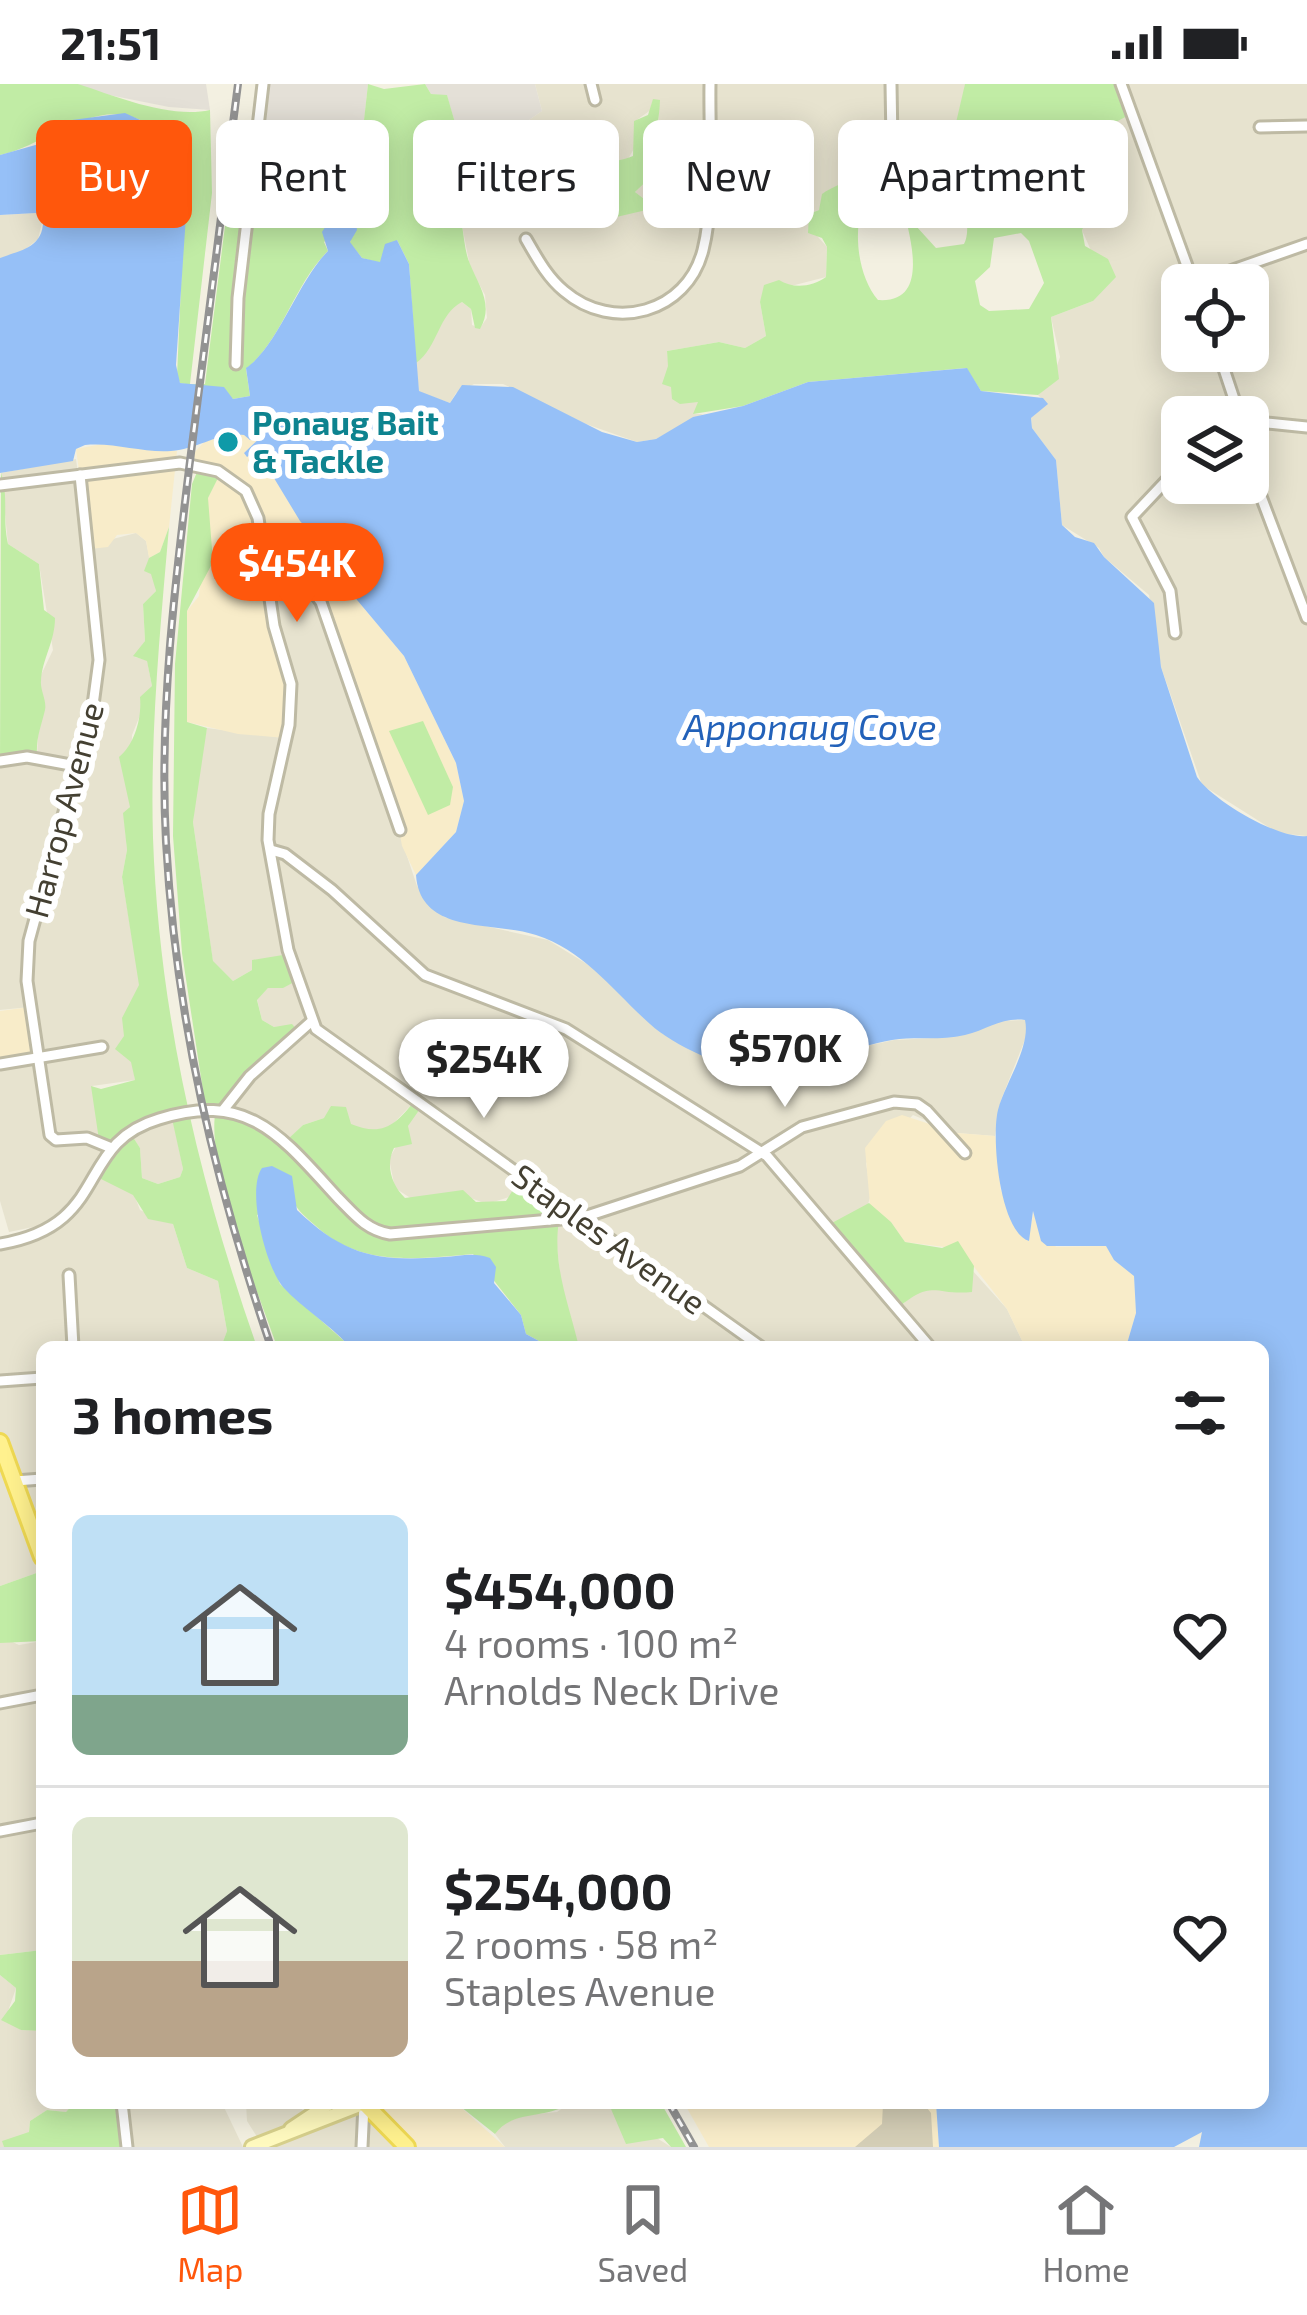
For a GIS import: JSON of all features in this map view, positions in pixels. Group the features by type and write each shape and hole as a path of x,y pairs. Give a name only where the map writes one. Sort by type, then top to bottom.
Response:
{"main road":[{"path":"0,1442 36,1539"},
{"path":"267,2143 321,2109"},
{"path":"252,2147 349,2109"},
{"path":"370,2109 407,2147"}],"street":[{"path":"236,364 238,298 263,84"},
{"path":"590,84 595,100"},
{"path":"709,120 710,84"},
{"path":"892,84 892,120"},
{"path":"1121,84 1186,264"},
{"path":"1260,127 1307,126"},
{"path":"526,239 551,279 577,301 624,315 654,309 689,280 703,252 704,228"},
{"path":"1250,264 1307,244"},
{"path":"1269,424 1307,427"},
{"path":"0,485 166,464 207,467 230,476 245,491 258,518 260,538 298,572 322,602 400,830"},
{"name":"Harrop Avenue","path":"80,476 99,659 94,705 29,941 27,981 50,1135 56,1140 87,1138 109,1147"},
{"path":"1161,485 1134,513 1134,524 1170,591 1175,633"},
{"path":"1264,504 1307,618"},
{"name":"Staples Avenue","path":"260,538 274,626 291,684 289,725 268,814 271,850 288,950 312,1021 322,1035 362,1065 584,1217 753,1341"},
{"path":"0,761 27,757 76,766"},
{"path":"271,850 285,854 332,890 425,974 566,1029 761,1153 809,1201 925,1341"},
{"path":"224,1108 250,1076 312,1021"},
{"path":"0,1064 102,1047"},
{"path":"0,1244 38,1235 65,1218 88,1192 109,1147 144,1123 188,1110 224,1108 244,1114 278,1136 376,1232 428,1233 584,1217 740,1166 802,1127 902,1101 928,1111 965,1153"},
{"path":"69,1275 73,1341"},
{"path":"0,1381 36,1378"},
{"path":"15,1481 36,1479"},
{"path":"0,1703 36,1696"},
{"path":"0,1831 36,1824"},
{"path":"123,2109 127,2147"},
{"path":"362,2147 364,2109"}],"shaded area":[{"path":"78,84 206,84 210,110 169,107 89,91"},
{"path":"264,84 368,84 364,120 260,120"},
{"path":"425,84 535,84 542,111 529,120 454,120 447,96 431,94"},
{"path":"535,84 965,84 962,120 838,120 838,187 814,212 814,120 659,120 659,112 652,109 634,122 635,147 628,159 619,160 619,120 529,120 542,111"},
{"path":"1121,84 1307,84 1307,836 1278,833 1202,785 1161,667 1149,595 1099,548 1062,525 1056,460 1032,428 1031,418 1047,404 1038,395 1051,383 1060,357 1051,317 1093,301 1092,253 1082,230 1128,228 1128,120 1110,120"},
{"path":"619,203 631,213 643,210 643,228 810,228 827,247 826,277 791,286 772,283 760,302 766,336 745,348 719,342 667,351 671,387 699,401 694,414 703,414 656,439 637,442 586,424 503,384 474,384 456,393 450,403 419,392 416,363 452,306 462,302 471,309 472,325 480,328 487,318 485,295 470,267 463,228 619,228"},
{"path":"36,213 38,239 21,253 0,258 0,215"},
{"path":"268,432 244,453 257,449 300,520 328,551 347,588 404,656 456,763 464,801 456,832 416,875 402,846 396,813 318,589 287,555 265,556 276,637 290,679 285,738 238,734 187,722 187,611 199,596 208,498 220,473 191,456 207,439"},
{"path":"102,444 177,451 169,527 160,552 149,558 146,541 136,533 117,535 108,547 90,549 76,449"},
{"path":"76,459 78,474 109,540 136,533 146,541 156,591 143,604 145,641 135,657 147,660 152,686 132,735 122,877 140,985 125,1017 135,1080 92,1086 140,1210 173,1224 187,1268 218,1281 227,1331 223,1341 36,1341 36,1573 0,1586 0,1243 38,1226 9,1232 0,1201 0,1064 30,1007 0,1010 0,760 37,756 41,675 53,650 39,564 8,544 1,473"},
{"path":"287,555 318,589 417,886 444,917 548,940 595,969 663,1034 705,1054 758,1070 894,1040 955,1037 998,1021 1026,1020 1026,1037 1001,1100 995,1136 957,1133 913,1115 866,1163 868,1204 898,1308 917,1292 971,1291 972,1270 1007,1309 1022,1341 577,1341 563,1300 556,1239 512,1196 487,1204 468,1197 412,1199 395,1188 389,1159 408,1126 415,1101 389,1128 369,1132 324,1118 303,1125 287,1141 226,1108 291,1026 274,1027 262,1020 257,999 268,988 252,970 233,981 213,962 193,822 207,728 284,738 264,556"},
{"path":"30,1007 37,1060 0,1064 0,1011"},
{"path":"172,1114 183,1169 180,1177 158,1184 142,1178 140,1148 128,1130"},
{"path":"902,1115 957,1133 995,1136 1002,1170 1000,1189 1030,1231 1034,1211 1036,1223 1056,1247 1106,1246 1114,1260 1134,1275 1136,1313 1128,1341 1022,1341 1007,1309 960,1249 905,1242 870,1205 865,1148 886,1121"},
{"path":"36,1642 36,1951 0,1955 0,1643"},
{"path":"0,1975 16,1988 6,2017 21,2030 36,2031 36,2109 69,2109 47,2110 30,2121 29,2132 3,2141 0,2147"},
{"path":"122,2109 225,2109 243,2147 126,2147"},
{"path":"246,2109 302,2109 308,2117 318,2109 370,2109 408,2147 249,2147 259,2140 247,2121"},
{"path":"370,2109 463,2109 505,2147 408,2147"},
{"path":"611,2109 671,2147 505,2147 495,2134 502,2124 525,2115"},
{"path":"687,2109 936,2109 939,2147 709,2147"}],"green space":[{"path":"0,84 78,84 160,109 210,110 212,193 190,384 205,384 225,228 340,228 324,242 328,251 306,279 270,343 246,369 250,396 233,399 214,389 180,383 177,376 184,228 192,228 192,120 138,120 111,114 84,120 36,120 36,141 0,155"},
{"path":"368,84 384,89 425,84 431,94 447,95 454,120 413,120 413,228 463,228 468,260 485,304 480,329 475,328 471,309 462,302 448,314 416,363 409,264 397,240 380,263 362,258 350,243 352,228 389,228 389,120 364,120"},
{"path":"965,84 1121,84 1131,114 1120,120 957,120"},
{"path":"653,99 660,100 658,120 643,120 643,184 635,192 643,198 643,211 619,216 619,160 633,156 634,121 648,115"},
{"path":"838,185 838,228 858,228 860,261 878,300 892,299 908,287 913,265 908,228 918,228 936,248 964,244 967,228 1083,228 1085,246 1108,259 1116,277 1093,301 1051,317 1059,379 1038,395 981,391 966,368 808,382 743,406 693,414 698,402 680,404 672,399 671,387 662,384 667,351 719,342 745,348 766,336 760,302 764,285 779,280 802,286 826,277 827,247 822,238 808,233 808,228 814,228 814,212 819,210 822,194 834,187","holes":["1021,233 1029,241 1044,283 1029,309 989,311 980,305 975,281 990,267 994,238"]},
{"path":"200,465 221,472 208,498 213,562 187,611 187,722 207,728 193,822 213,961 233,981 252,970 252,960 289,954 298,980 283,988 268,988 257,1000 262,1020 274,1027 292,1024 299,1032 248,1077 226,1107 286,1141 303,1125 324,1118 331,1106 346,1107 351,1124 380,1129 395,1122 415,1100 422,1106 408,1126 412,1144 394,1148 390,1162 393,1181 405,1198 463,1190 476,1202 506,1201 523,1174 580,1216 559,1220 557,1237 577,1341 539,1341 526,1334 521,1315 473,1254 390,1257 352,1249 317,1227 292,1199 257,1215 280,1284 344,1341 275,1341 225,1194 214,1133 216,1109 207,1107 204,1097 182,953 173,836 175,664 192,484"},
{"path":"1,473 8,544 39,564 44,610 55,618 42,673 45,707 37,756 0,760"},
{"path":"169,527 152,799 164,968 200,1160 255,1341 223,1341 227,1331 218,1281 187,1268 173,1224 148,1219 133,1195 97,1177 109,1146 99,1140 91,1086 101,1089 135,1080 131,1062 115,1049 124,1036 122,1018 139,985 122,877 127,850 123,813 130,807 119,757 136,730 140,697 152,686 147,661 133,656 145,641 143,604 156,591 151,574 144,571 149,558 160,552","holes":["171,1114 183,1169 180,1177 158,1184 142,1178 140,1148 129,1131"]},
{"path":"423,721 453,787 450,805 428,815 389,731"},
{"path":"869,1203 905,1242 942,1248 958,1241 974,1266 972,1292 927,1291 898,1308 830,1224"},
{"path":"36,1573 36,1641 0,1643 0,1586"},
{"path":"36,1951 36,2031 21,2030 1,2020 15,2001 16,1988 0,1975 0,1955"},
{"path":"122,2109 126,2147 4,2147 2,2141 29,2132 30,2121 47,2110"},
{"path":"464,2109 558,2109 511,2121 495,2134"},
{"path":"611,2109 664,2109 686,2147 671,2147 663,2138 626,2144"}],"water":[{"name":"Apponaug Cove","path":"125,113 140,120 72,120"},
{"name":"Apponaug Cove","path":"36,145 36,213 0,215 0,155"},
{"name":"Apponaug Cove","path":"185,228 176,365 180,383 224,387 233,399 250,396 246,368 268,345 328,251 324,228 357,228 350,242 362,258 380,262 385,244 397,240 409,264 419,391 450,403 462,385 513,387 602,432 637,442 656,439 693,417 743,406 808,382 967,368 981,391 1043,398 1048,404 1031,418 1032,428 1056,460 1062,525 1075,537 1094,543 1154,603 1161,667 1197,777 1247,817 1280,832 1307,836 1307,2147 1199,2147 1202,2132 1174,2147 939,2147 936,2109 1269,2109 1269,1341 1128,1341 1136,1313 1134,1276 1114,1260 1106,1246 1047,1246 1041,1241 1033,1211 1029,1241 1019,1234 1000,1183 996,1123 1024,1042 1025,1020 1001,1022 956,1037 876,1043 791,1068 745,1069 672,1040 584,961 553,942 520,931 462,923 431,908 421,895 416,875 456,832 464,801 456,763 404,656 347,588 328,551 300,521 257,450 247,457 244,453 267,431 250,440 234,435 171,451 85,445 76,449 73,461 0,473 0,258 35,242 42,229"},
{"path":"272,1166 292,1176 297,1210 331,1237 364,1253 490,1258 496,1267 494,1283 521,1315 526,1334 539,1341 344,1341 283,1287 270,1263 257,1210 262,1168"}],"building":[{"path":"243,544 248,573 214,579 216,548"},
{"path":"883,2109 928,2109 933,2147 855,2147 882,2124"}],"railway":[{"path":"238,84 174,598 164,793 171,908 189,1036 215,1160 269,1341"},
{"path":"672,2109 694,2147"}],"place":[{"name":"Ponaug Bait & Tackle","path":"228,442"}]}
